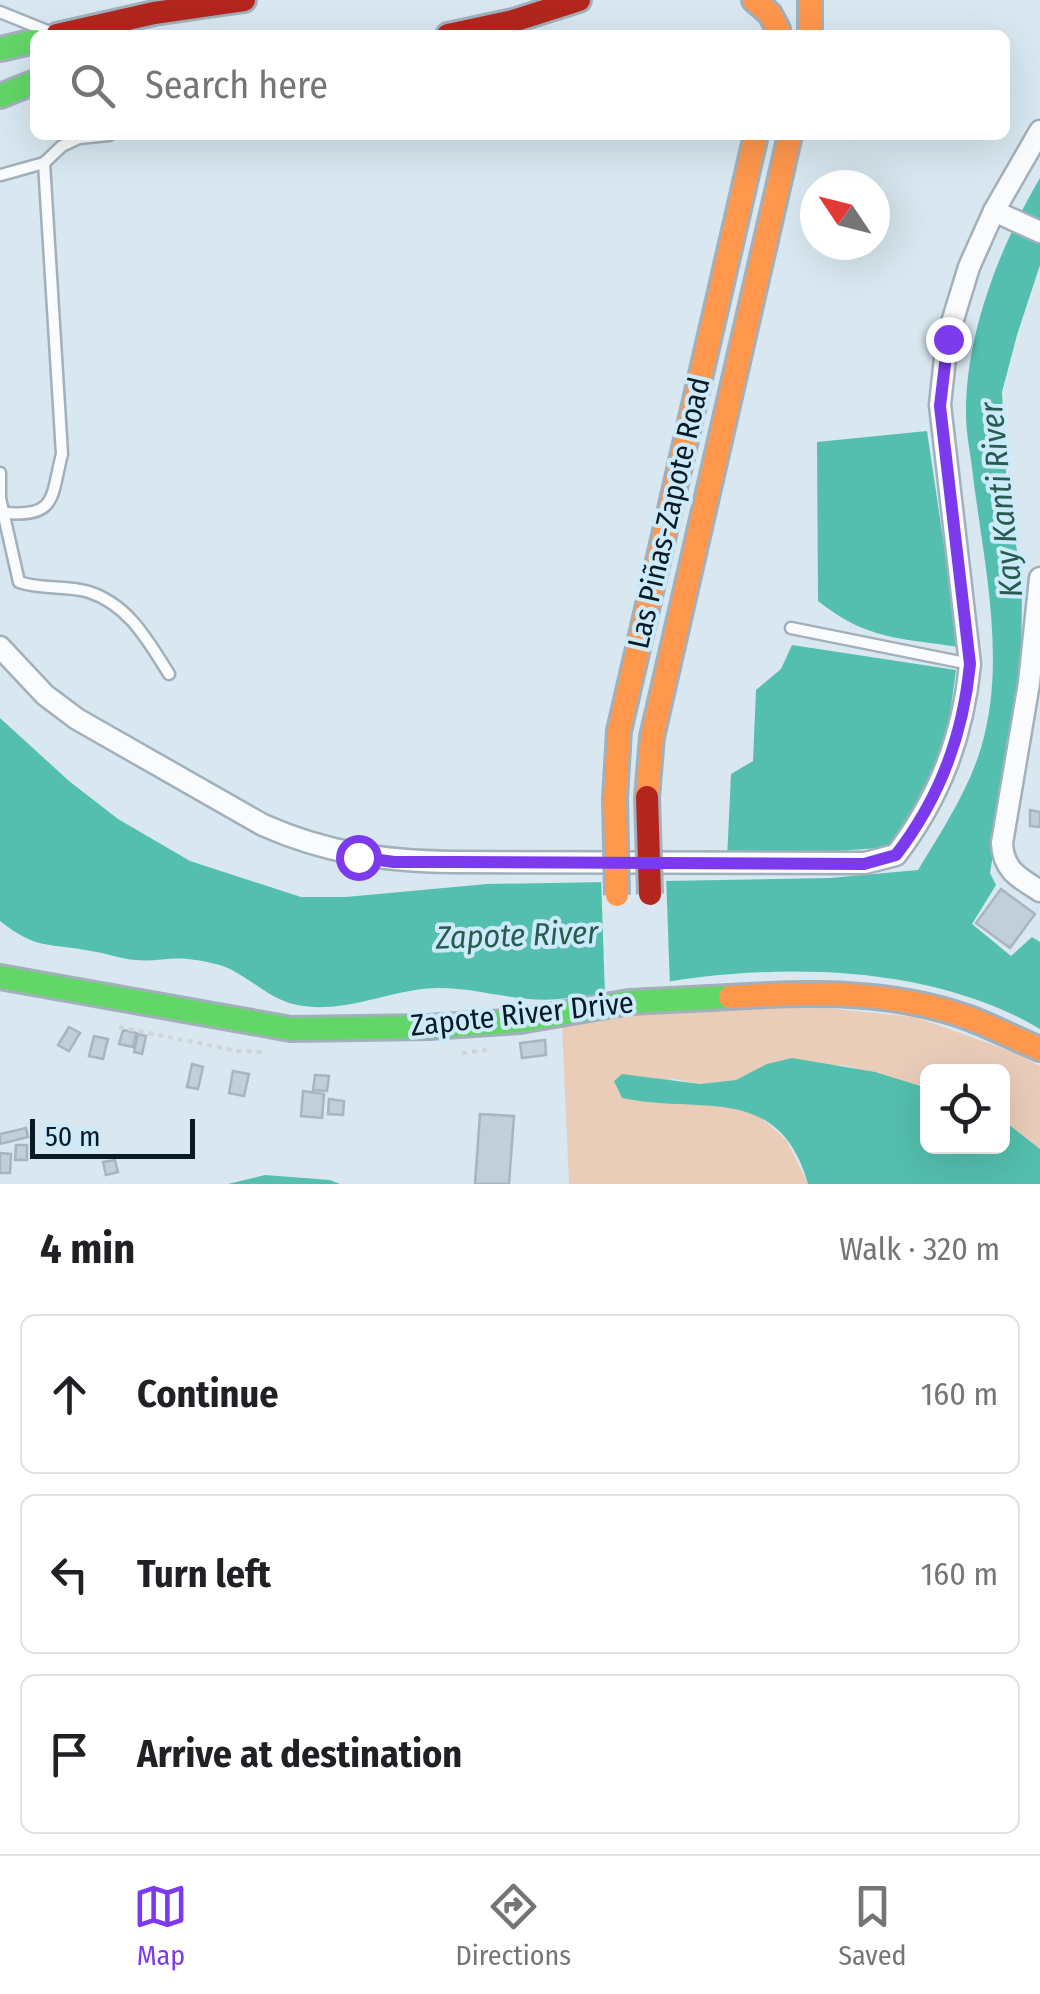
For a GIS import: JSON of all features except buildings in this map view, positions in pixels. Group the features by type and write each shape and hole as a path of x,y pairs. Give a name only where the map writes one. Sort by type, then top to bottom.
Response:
{"main road":[{"path":"79,30 154,13 244,0"},
{"path":"471,30 579,0"},
{"path":"754,0 770,14 777,30"},
{"path":"777,0 778,30"},
{"path":"810,0 810,30"},
{"path":"0,49 30,42"},
{"path":"0,71 30,74"},
{"path":"0,96 30,84"},
{"name":"Las Piñas-Zapote Road","path":"617,895 614,799 620,731 755,140"},
{"name":"Las Piñas-Zapote Road","path":"650,894 647,797 652,737 789,140"},
{"name":"Zapote River Drive","path":"0,976 291,1029 428,1028 520,1021 629,1002 764,993 847,994 950,1012 1040,1049"}],"street":[{"path":"0,647 45,695 77,719 263,824 294,838 358,857 433,862 864,864 896,855 951,761 967,698 970,664 940,406 948,339 969,266 1001,214 1040,131"},
{"path":"1001,214 1040,232"},
{"path":"1040,578 1029,684 1002,843 1006,865 1040,891"}],"lane":[{"path":"0,12 45,30"},
{"path":"0,185 0,173 44,163 74,140"},
{"path":"6,513 39,512 52,493 62,454 44,163"},
{"path":"0,473 0,498 20,582 88,592 112,604 136,622 169,674"},
{"path":"791,628 970,664"}],"shaded area":[{"path":"765,1002 915,1017 1013,1052 1040,1066 1040,1149 1010,1125 1010,1064 920,1064 920,1086 843,1065 752,1073 736,1080 700,1084 669,1078 710,1105 742,1109 762,1118 787,1141 808,1184 569,1184 562,1025 632,1014"}],"water":[{"path":"1040,178 1040,265 1002,392 1007,489 1022,582 1021,682 990,873 996,885 972,924 1011,956 1032,937 1040,942 1040,1029 961,995 875,976 831,972 701,977 544,1000 425,989 341,1006 310,1007 285,1002 216,964 130,959 44,944 24,937 0,921 0,718 118,819 190,861 301,897 346,897 487,884 830,878 918,870 969,780 989,715 991,612 967,430 967,385 988,292 1011,232"},
{"path":"927,431 959,647 869,630 818,601 817,442"},
{"path":"792,645 956,670 944,758 893,847 727,859 731,774 753,761 756,690 781,669"},
{"path":"792,1058 875,1072 920,1086 920,1154 1010,1154 1010,1125 1040,1149 1040,1184 808,1184 795,1151 778,1130 757,1116 733,1109 622,1098 614,1081 622,1074 700,1084 736,1080 767,1064"},
{"path":"265,1175 330,1180 340,1184 228,1184"}],"pier":[{"path":"666,874 670,987 605,997 601,876"}],"traffic: fast":[{"path":"0,49 30,42"},
{"path":"0,96 30,84"},
{"path":"0,977 291,1029 520,1021 629,1002 730,997"}],"traffic: slow":[{"path":"754,0 770,14 778,29"},
{"path":"810,0 810,30"},
{"path":"615,799 619,731 755,140"},
{"path":"647,797 652,737 789,140"},
{"path":"615,799 617,895"},
{"path":"730,997 820,994 911,1002 969,1018 1040,1049"}],"traffic: jam":[{"path":"79,30 154,13 244,0"},
{"path":"471,30 579,0"},
{"path":"647,797 650,894"}],"route":[{"path":"358,857 394,862 864,864 896,855 951,761 967,698 970,664 940,406 948,339"}],"water label":[{"name":"Kay Kanti River","path":"1001,500"},
{"name":"Zapote River","path":"517,935"}]}
